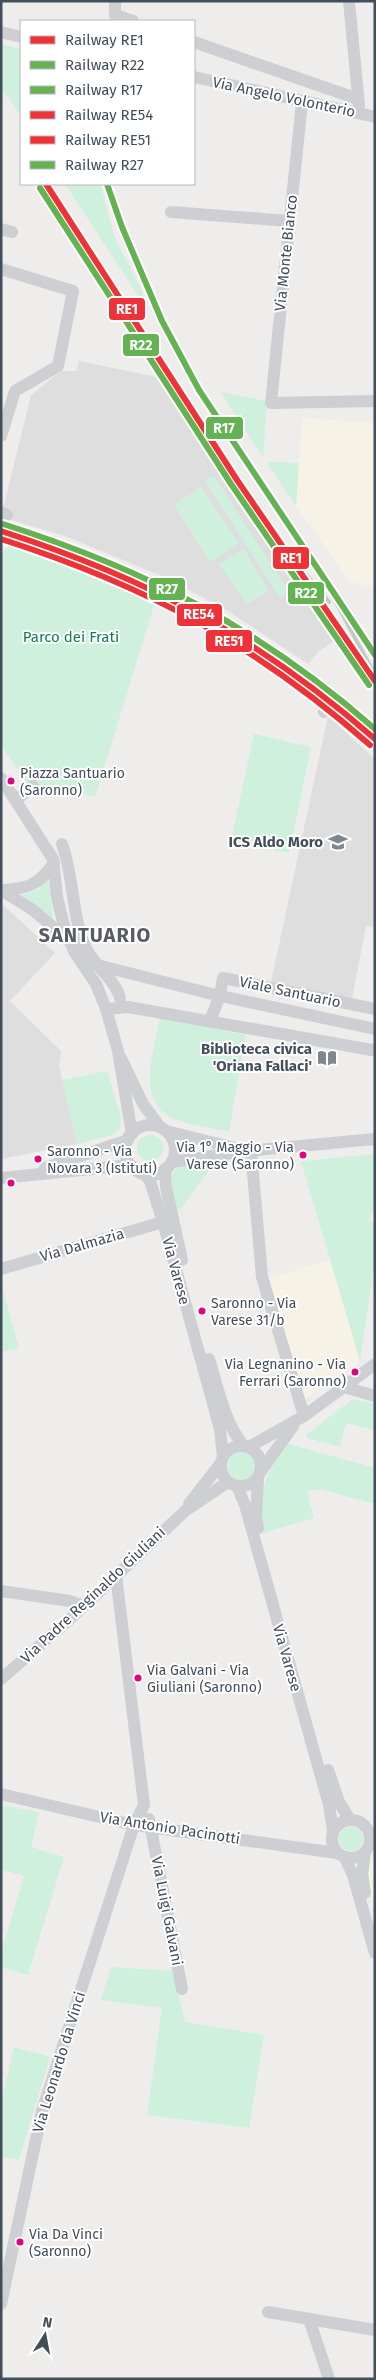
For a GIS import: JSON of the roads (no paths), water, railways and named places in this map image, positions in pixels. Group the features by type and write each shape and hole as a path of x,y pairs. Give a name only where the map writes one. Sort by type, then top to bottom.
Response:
{"street":[{"path":"115,1 116,15 130,20"},
{"path":"349,1 360,114"},
{"path":"1,32 20,36"},
{"path":"195,42 358,99"},
{"name":"Via Angelo Volonterio","path":"195,77 375,117"},
{"name":"Via Monte Bianco","path":"302,102 270,403 375,401"},
{"path":"170,212 290,221"},
{"path":"1,269 73,291 58,366 15,391 1,436"},
{"path":"1,778 47,847 54,863 58,904 69,941 96,984 106,1008 118,1051 130,1137 126,1153 131,1165 145,1174 159,1173 169,1166 249,1150 375,1139"},
{"path":"16,800 33,786"},
{"path":"62,844 83,940 93,963 118,991 120,998"},
{"path":"1,890 26,888 33,885 54,863"},
{"path":"1,890 33,910 69,941"},
{"path":"93,963 220,996"},
{"name":"Viale Santuario","path":"210,1021 220,996 223,978 375,1009"},
{"name":"Viale Santuario","path":"220,996 375,1029"},
{"path":"106,1008 128,1007 372,1050"},
{"path":"118,1051 143,1104 174,1142 175,1149 169,1166"},
{"path":"23,1175 130,1137 142,1127 163,1129 249,1150"},
{"path":"249,1150 262,1277 302,1417"},
{"path":"1,1178 131,1165"},
{"name":"Via Varese","path":"169,1166 165,1182 195,1314 225,1410 237,1436 246,1447"},
{"name":"Via Varese","path":"145,1174 150,1181 163,1222 220,1430 222,1460"},
{"name":"Via Dalmazia","path":"1,1269 163,1222"},
{"path":"302,1417 277,1446 259,1474 249,1485 232,1484 224,1477 222,1460 232,1448 246,1447 302,1417 375,1364"},
{"path":"344,1387 375,1396"},
{"path":"246,1447 259,1457 259,1474"},
{"name":"Via Padre Reginaldo Giuliani","path":"185,1511 200,1487 222,1460"},
{"name":"Via Varese","path":"259,1474 256,1517 263,1548 331,1781 339,1802 350,1820"},
{"name":"Via Varese","path":"232,1484 245,1505 329,1805 332,1834"},
{"name":"Via Padre Reginaldo Giuliani","path":"1,1679 185,1511 232,1484"},
{"name":"Via Luigi Galvani","path":"116,1575 144,1804 152,1826 182,1989"},
{"path":"1,1592 70,1601 83,1606"},
{"name":"Via Antonio Pacinotti","path":"1,1794 134,1825 152,1826 341,1856"},
{"path":"134,1825 144,1804"},
{"path":"310,1850 332,1834 342,1822 350,1820 364,1825 369,1833 370,1845 365,1852 355,1858 341,1856"},
{"name":"Via Leonardo da Vinci","path":"1,2304 42,2111 134,1825"},
{"path":"332,1834 332,1845 341,1856 352,1876 375,1953"},
{"path":"365,1852 362,1874 363,1886 375,1927"},
{"path":"268,2312 375,2330"},
{"path":"309,2319 328,2379"}],"railway":[{"path":"278,541 329,602"},
{"path":"323,578 375,675"}],"rail line":[{"name":"RE1","path":"47,185 237,480 375,681"},
{"name":"R17","path":"107,185 122,227 162,321 199,390 375,655"},
{"name":"R22","path":"40,188 231,484 369,685"},
{"name":"R27","path":"3,524 106,561 200,606 245,632 289,661 332,693 375,729"},
{"name":"RE54","path":"1,531 105,569 154,591 200,615 288,670 375,739"},
{"name":"RE51","path":"1,539 104,577 152,598 197,622 241,648 284,677 327,709 370,745"}],"place":[{"name":"Piazza Santuario (Saronno)","path":"11,781"},
{"name":"ICS Aldo Moro","path":"338,842"},
{"name":"Biblioteca civica 'Oriana Fallaci'","path":"327,1058"},
{"name":"Via 1° Maggio - Via Varese (Saronno)","path":"303,1155"},
{"name":"Saronno - Via Novara 3 (Istituti)","path":"38,1159"},
{"name":"Saronno - Via Varese 31/b","path":"202,1311"},
{"name":"Via Legnanino - Via Ferrari (Saronno)","path":"355,1372"},
{"name":"Via Galvani - Via Giuliani (Saronno)","path":"138,1678"},
{"name":"Via Da Vinci (Saronno)","path":"20,2242"}],"district":[{"name":"SANTUARIO","path":"95,935"}],"park label":[{"name":"Parco dei Frati","path":"71,637"}]}
